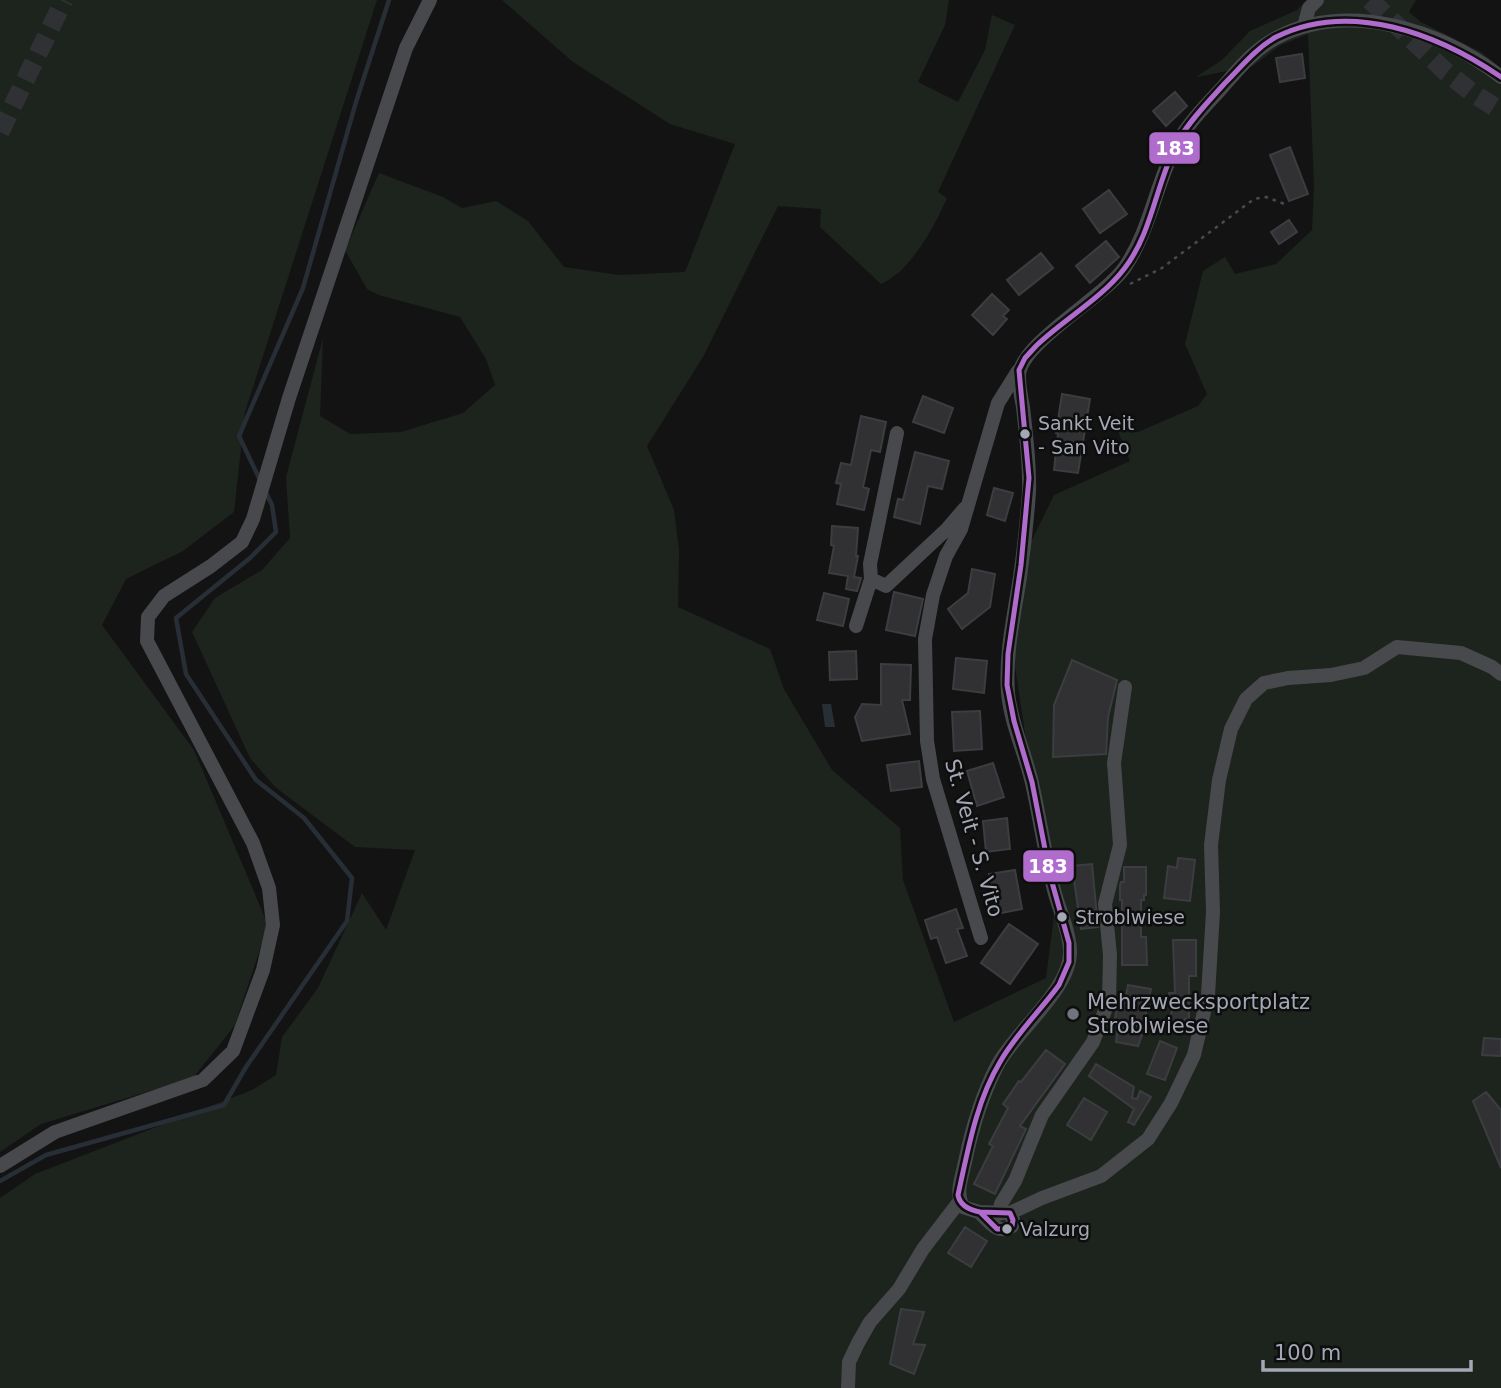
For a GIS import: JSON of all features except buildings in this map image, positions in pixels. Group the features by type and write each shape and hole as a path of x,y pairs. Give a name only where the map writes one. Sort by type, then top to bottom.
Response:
{"street":[{"path":"0,1166 55,1132 203,1080 233,1051 241,1031 263,970 273,925 269,888 253,843 147,641 148,617 164,596 242,542 253,519 289,398 407,48 430,0"},
{"path":"1304,26 1309,8 1317,0"},
{"name":"St. Veit - S. Vito","path":"981,938 933,779 927,741 925,639 933,595 946,556 961,529 998,403 1031,350 1123,271 1139,243 1162,176 1178,141 1254,52 1278,37 1304,26 1340,20 1379,21 1424,34 1477,59 1501,77"},
{"path":"1018,371 1028,458 1028,494 1020,577 1010,634 1008,697 1032,783 1053,886 1067,935 1070,962 1061,983 1008,1048 989,1084 974,1121 958,1195 959,1202 968,1210 1004,1214 1101,1176 1148,1139 1171,1103 1194,1055 1208,995 1213,912 1211,845 1219,780 1231,729 1246,699 1264,683 1364,668 1397,648 1461,653 1501,674"},
{"path":"856,625 871,579 870,564 897,433"},
{"name":"St. Veit - S. Vito","path":"871,579 886,586 947,529 967,506"},
{"path":"1004,1214 1001,1204 1015,1181 1042,1115 1093,1042 1108,1000 1110,955 1105,904 1120,845 1114,763 1125,687"},
{"path":"848,1388 849,1362 858,1343 959,1202"}],"path":[{"path":"1107,285 1116,289 1162,268 1254,199 1266,197 1287,205"}],"shaded area":[{"path":"0,0 377,0 245,412 234,512 183,551 126,579 102,625 194,750 268,925 235,1025 193,1078 41,1124 0,1152"},
{"path":"502,0 949,0 945,25 918,82 958,102 985,50 992,15 1015,25 938,192 947,198 912,259 892,278 881,284 820,227 821,209 778,206 703,357 647,446 674,510 679,550 678,607 770,649 784,689 832,770 900,828 903,880 954,1022 1046,978 1056,900 1034,793 1010,633 1029,546 1054,495 1130,461 1117,429 1138,432 1198,406 1207,394 1185,344 1203,271 1225,257 1235,274 1276,264 1312,230 1314,186 1308,34 1279,46 1253,66 1196,77 1222,60 1250,31 1297,10 1307,0 1416,0 1409,12 1421,22 1481,52 1501,68 1501,1388 0,1388 0,1198 35,1174 252,1090 276,1075 282,1037 318,988 362,893 386,930 415,850 355,847 275,787 250,758 192,632 215,598 262,570 290,538 286,477 323,338 320,416 350,434 401,432 463,413 495,385 486,359 460,317 379,295 367,289 345,250 379,173 443,197 462,208 496,201 528,221 564,267 619,275 685,272 735,144 670,124 573,62"},
{"path":"822,704 831,704 835,727 825,727"}],"waterway":[{"path":"260,480 239,436 303,288 356,102 389,0"},
{"path":"0,1181 46,1155 224,1105 246,1067 347,921 352,878 304,818 256,780 186,674 176,618 250,558 276,532 272,505 265,491"}],"tunnel":[{"path":"0,132 64,0"},
{"path":"1370,0 1446,72 1501,111"}],"transit line":[{"name":"183","path":"980,1212 966,1207 958,1195 969,1144 985,1093 1000,1062 1059,985 1069,962 1069,943 1050,875 1032,782 1014,721 1007,685 1008,654 1021,565 1029,478 1019,370 1036,346 1104,290 1124,269 1142,239 1164,173 1183,133 1243,64 1276,37 1304,26 1334,22 1363,22 1393,27 1450,47 1501,77"},
{"name":"183","path":"980,1212 1010,1213 1012,1226 997,1229 980,1212"}],"place":[{"name":"Sankt Veit - San Vito","path":"1025,434"},
{"name":"Stroblwiese","path":"1062,917"},
{"name":"Mehrzwecksportplatz Stroblwiese","path":"1073,1014"},
{"name":"Valzurg","path":"1007,1229"}]}
